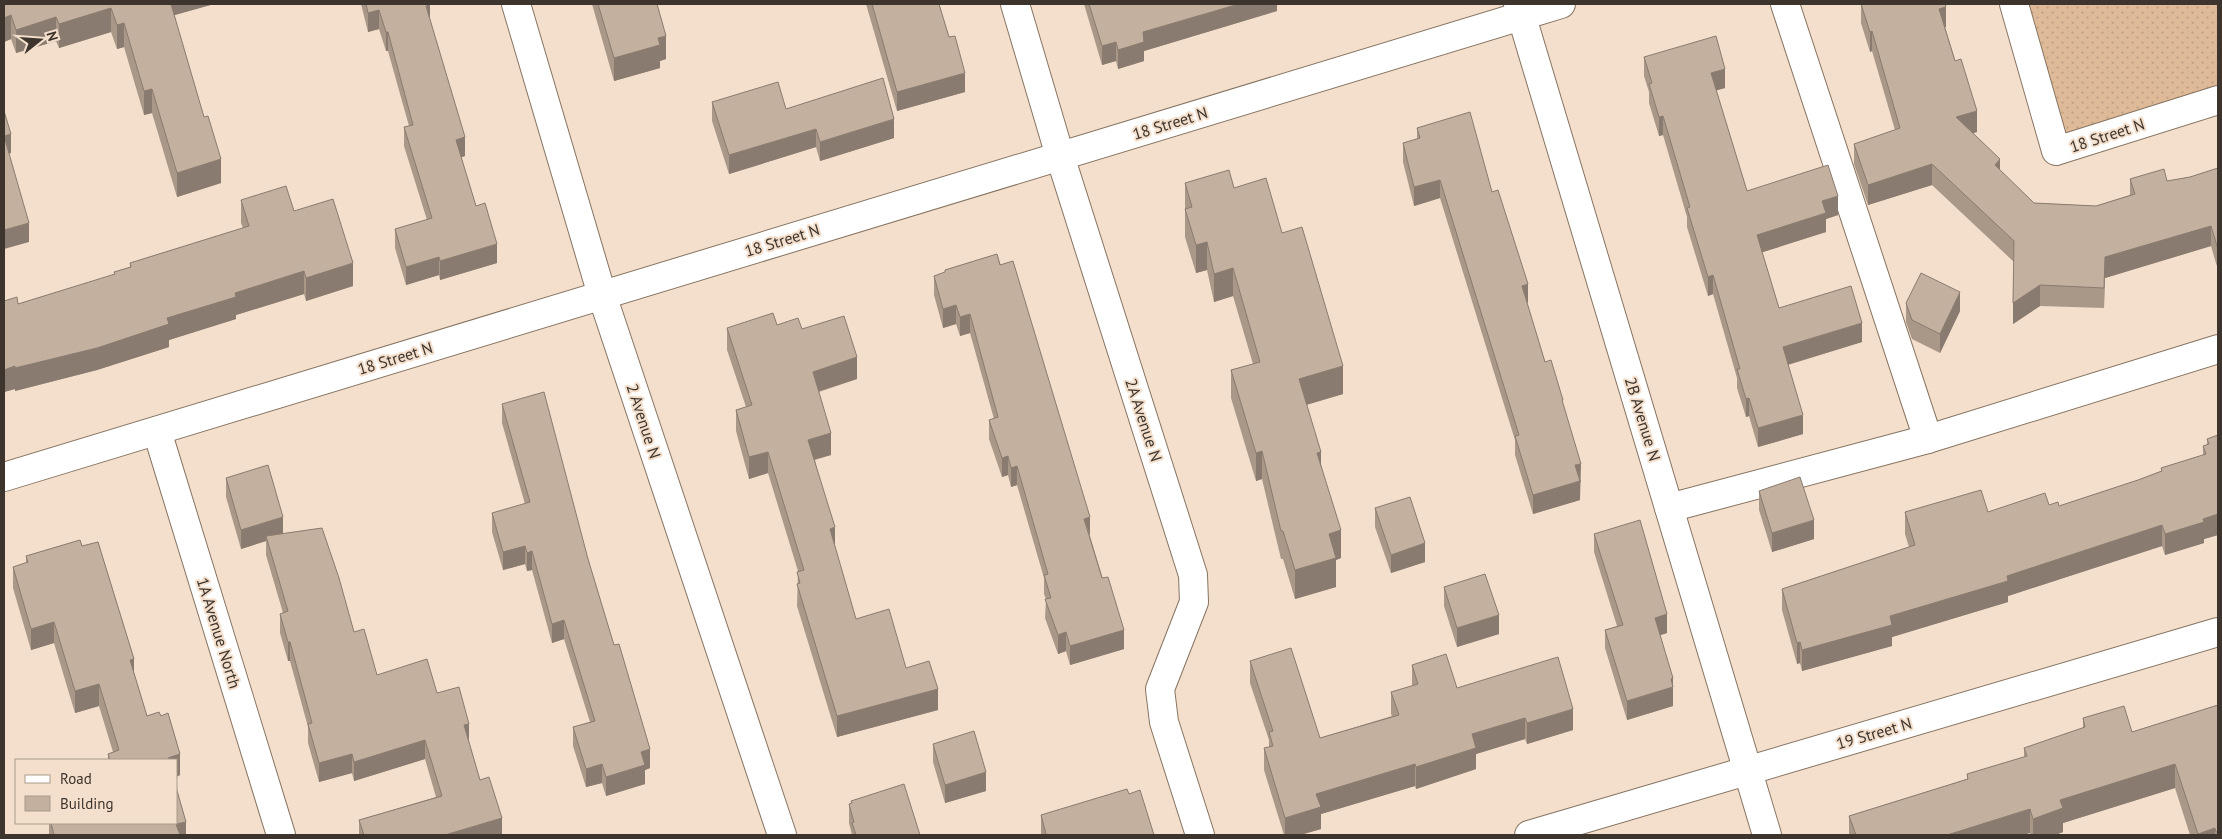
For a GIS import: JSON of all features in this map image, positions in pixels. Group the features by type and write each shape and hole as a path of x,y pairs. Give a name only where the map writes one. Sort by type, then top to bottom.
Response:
{"street":[{"name":"2 Avenue N","path":"516,4 602,295 782,835"},
{"name":"2A Avenue N","path":"1015,4 1060,156 1193,575 1194,602 1160,689 1164,722 1200,835"},
{"name":"18 Street N","path":"4,477 1060,156 1520,10 1561,4"},
{"path":"1785,4 1928,439"},
{"name":"18 Street N","path":"2014,4 2056,151 2218,100"},
{"name":"2B Avenue N","path":"1520,10 1767,835"},
{"path":"1669,508 1928,439 2218,349"},
{"name":"1A Avenue North","path":"157,430 281,835"},
{"name":"19 Street N","path":"1529,835 2218,632"}],"shaded area":[{"path":"2014,4 2218,4 2218,100 2056,151"}],"building":[{"path":"4,4 171,4 204,117 208,116 221,159 177,173 152,89 144,91 124,23 117,25 111,8 59,24 56,17 16,30 11,15 4,18"},
{"path":"366,4 430,4 426,6 465,137 456,140 476,206 485,203 497,244 440,261 439,257 406,267 395,229 432,218 404,127 413,125 388,32 386,32 379,10 368,13"},
{"path":"598,4 657,4 666,36 658,38 660,45 614,58"},
{"path":"872,4 939,4 949,37 955,36 965,73 897,92"},
{"path":"1089,4 1239,4 1143,32 1144,42 1118,50 1116,42 1102,46"},
{"path":"1861,4 1945,4 1946,7 1939,9 1955,61 1961,59 1977,111 1956,117 2000,159 1995,165 2034,203 2096,206 2135,194 2130,179 2164,169 2167,181 2190,177 2218,168 2218,249 2211,226 2105,257 2104,288 2040,285 2013,303 2014,241 1932,164 1868,185 1854,144 1900,128 1872,31 1870,32"},
{"path":"1716,36 1725,69 1711,73 1747,191 1828,165 1838,196 1822,201 1826,213 1757,235 1779,308 1851,286 1862,323 1783,347 1803,415 1758,428 1749,398 1746,399 1737,369 1740,369 1713,275 1708,277 1687,208 1690,207 1663,116 1659,117 1649,84 1652,83 1644,57"},
{"path":"883,78 894,119 820,142 816,129 729,155 712,102 778,82 786,109"},
{"path":"4,111 11,134 4,136"},
{"path":"1470,112 1492,192 1498,190 1528,284 1522,286 1545,362 1551,360 1581,464 1575,465 1580,481 1533,495 1515,436 1519,435 1440,180 1414,187 1403,143 1420,138 1417,128"},
{"path":"4,136 29,223 4,230"},
{"path":"1229,170 1234,188 1266,178 1282,233 1302,227 1343,366 1299,379 1321,452 1317,453 1341,530 1329,534 1336,558 1295,570 1283,531 1281,531 1262,451 1256,453 1231,370 1260,362 1233,268 1214,274 1207,242 1196,245 1185,209 1192,207 1185,183"},
{"path":"286,186 294,211 333,199 353,263 306,278 304,271 235,293 236,297 167,318 169,324 97,348 4,370 4,301 17,297 18,304 115,274 114,272 131,267 130,263 249,226 241,200"},
{"path":"997,254 1000,265 1013,261 1090,517 1084,519 1102,578 1108,577 1124,630 1070,646 1066,632 1058,635 1045,599 1051,598 1044,575 1048,574 1017,466 1011,468 1008,456 1002,458 989,420 998,417 970,314 960,317 956,305 943,309 934,276 945,272 945,270"},
{"path":"1921,273 1960,292 1940,334 1912,320 1906,303"},
{"path":"773,313 777,325 798,318 802,329 844,316 857,357 813,372 831,433 808,440 835,527 830,529 856,619 889,609 906,668 929,661 938,689 837,716 797,584 800,583 797,572 804,570 768,452 749,457 736,410 752,405 727,328"},
{"path":"544,392 588,559 614,645 619,644 650,749 641,752 645,765 606,777 602,764 586,769 573,727 595,721 564,620 552,624 532,551 527,553 525,546 503,552 492,513 530,502 502,404"},
{"path":"2218,435 2218,514 2203,519 2204,522 2165,534 2162,525 2007,576 2008,581 1890,616 1892,625 1802,650 1800,642 1797,643 1782,589 1915,545 1905,512 1981,490 1988,512 2045,493 2049,505 2058,502 2059,506 2138,480 2162,471 2161,468 2206,454 2203,446 2209,444 2207,439"},
{"path":"268,465 283,517 241,530 226,478"},
{"path":"1800,477 1814,520 1772,533 1759,491"},
{"path":"1410,497 1425,543 1391,555 1375,508"},
{"path":"1640,520 1667,614 1655,618 1673,678 1671,679 1673,687 1627,701 1605,630 1623,625 1594,534"},
{"path":"322,528 339,578 354,632 364,629 377,675 427,659 437,693 459,687 469,724 464,725 480,780 489,777 502,818 445,835 364,835 359,820 442,796 425,740 354,762 352,754 319,763 308,724 312,723 290,642 288,642 280,614 288,611 266,536"},
{"path":"80,540 82,546 98,542 134,659 130,660 147,716 159,712 161,716 168,713 180,754 168,759 110,759 108,754 119,750 99,684 75,691 54,622 31,629 13,567 28,562 26,556"},
{"path":"1485,574 1499,615 1457,628 1444,587"},
{"path":"1291,648 1320,738 1399,715 1391,692 1418,684 1412,665 1446,654 1457,688 1558,657 1573,709 1527,723 1525,718 1472,734 1476,748 1416,767 1415,764 1316,794 1321,807 1285,818 1264,748 1273,746 1269,732 1273,731 1250,661"},
{"path":"2218,705 2218,832 2216,832 2215,828 2198,834 2175,764 2060,800 2063,808 2033,819 2030,809 1947,835 1856,835 1849,816 1968,779 1967,774 2027,756 2024,748 2085,727 2083,718 2124,706 2132,732"},
{"path":"974,731 986,772 945,785 933,744"},
{"path":"904,784 920,835 856,835 849,804 852,803 851,801"},
{"path":"1127,789 1129,794 1140,790 1154,835 1041,835 1046,834 1041,815"},
{"path":"178,794 186,822 178,824"},
{"path":"51,824 176,824 180,835 54,835"}]}
